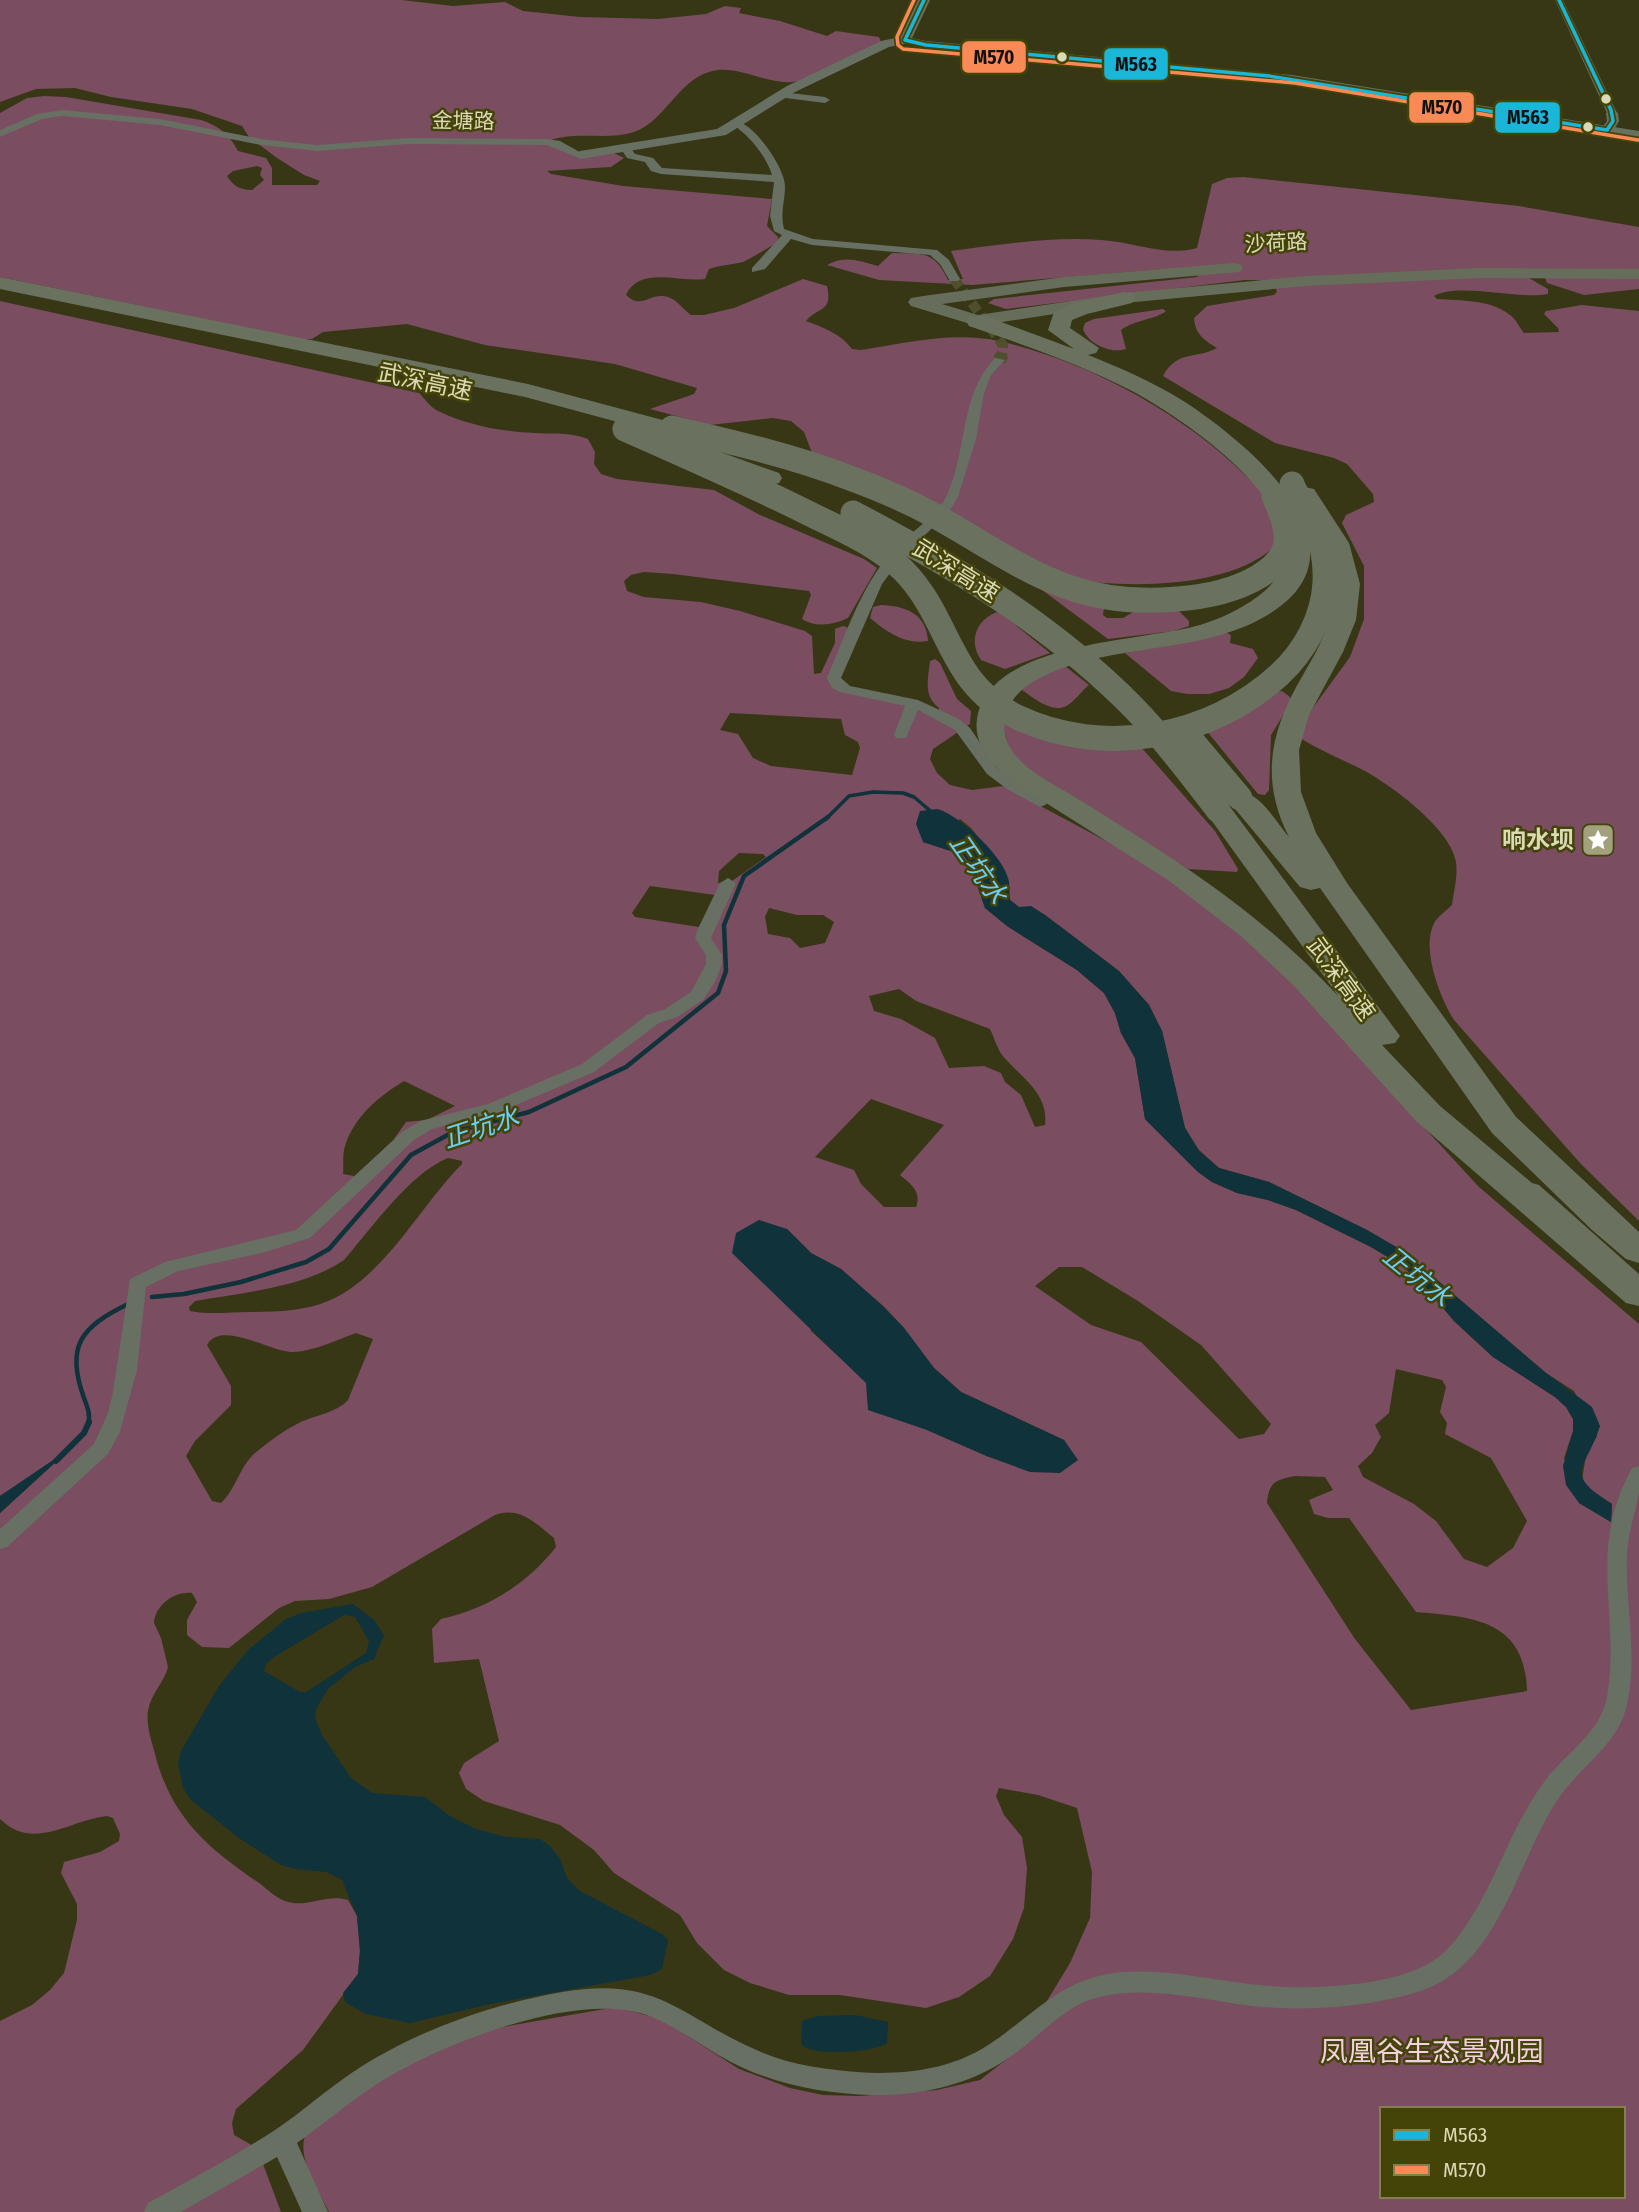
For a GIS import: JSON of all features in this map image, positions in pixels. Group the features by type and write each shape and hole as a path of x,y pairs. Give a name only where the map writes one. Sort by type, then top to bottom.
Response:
{"highway":[{"name":"武深高速","path":"0,283 490,389 636,425 846,509 912,543 1018,611 1098,674 1229,804 1286,850 1504,1125 1604,1222 1639,1251"},
{"name":"武深高速","path":"0,293 490,389"},
{"path":"1093,350 1077,337 1072,324 1089,310 1124,298"},
{"path":"987,319 1093,350 1161,382 1217,416 1256,448 1283,490 1300,546 1298,564 1281,591 1252,612 1217,628 1066,660 1021,677 1004,691 995,708 990,730 993,744 1012,766 1037,785 1181,875 1252,928 1317,992 1410,1096 1451,1136 1542,1209"},
{"path":"636,425 874,548 901,568 921,589 938,618 959,669 976,691 1019,718 1042,726 1090,736 1139,737 1172,732 1220,717 1260,693 1298,655 1318,618 1325,582 1319,539 1312,520 1294,492 1283,490 1256,472 1231,446 1165,398 1078,357 987,319"},
{"name":"武深高速","path":"636,425 672,428 766,457 861,495 915,523 1005,578 1133,679 1188,735 1229,804 1377,1028 1542,1209 1639,1294"},
{"path":"672,428 750,446 865,484 943,521 1041,578 1112,598 1157,600 1208,595 1227,591 1263,574 1283,555 1287,539 1283,490"},
{"path":"1283,490 1303,491 1332,535 1345,569 1348,601 1337,641 1288,733 1284,774 1292,809 1325,872 1504,1125"}],"main road":[{"path":"924,0 905,40 1014,55 1305,80 1610,123 1639,133"},
{"name":"沙荷路","path":"1639,268 1432,262 1263,267 1064,282 917,302 987,319 1124,298 1361,277 1545,272 1639,274"},
{"path":"937,299 987,319"}],"street":[{"path":"1559,0 1610,123"},
{"name":"金塘路","path":"0,134 40,116 62,113 160,122 303,147 348,148 408,141 551,142 580,155 721,132 781,94 880,46 905,40"},
{"path":"781,94 825,100"},
{"path":"737,123 744,126 775,167 780,193 775,224 779,231 812,242 933,252 945,262 954,279"},
{"path":"626,149 631,156 649,160 655,169 661,171 779,179"},
{"path":"756,270 765,264 773,247 789,236"},
{"path":"999,360 983,378 970,439 952,497 944,509 898,553 876,584 834,674 837,685 845,689 913,703 956,723 971,739 987,766 1040,802"},
{"path":"901,735 913,703"},
{"path":"0,1541 101,1449 109,1437 115,1424 131,1345 137,1284 160,1270 273,1245 303,1234 408,1136 437,1122 494,1108 587,1069 653,1019 671,1013 697,996 707,982 714,955 703,938 728,883"},
{"path":"157,2212 282,2140 367,2076 432,2041 477,2022 566,2002 606,1997 637,2000 664,2009 747,2059 794,2073 855,2083 893,2083 931,2080 968,2068 1013,2041 1056,2004 1088,1989 1119,1983 1154,1983 1285,1998 1334,1998 1396,1988 1436,1976 1461,1952 1499,1893 1549,1792 1602,1737 1616,1708 1620,1671 1616,1550 1620,1515 1639,1474"},
{"path":"282,2140 315,2212"}],"green space":[{"path":"0,0 402,0 453,6 505,2 523,11 580,17 658,19 706,14 725,6 741,8 739,13 780,21 827,36 836,31 879,37 881,42 823,71 793,82 730,70 709,72 688,84 654,120 634,132 613,136 569,136 548,141 574,155 614,153 624,158 611,167 547,171 551,174 623,186 772,199 767,226 778,237 778,242 743,262 709,269 705,279 662,277 641,280 632,286 626,295 636,301 657,296 668,297 691,315 704,315 734,308 803,279 827,286 828,295 826,305 806,321 837,335 852,349 965,337 999,341 1065,361 1130,391 1219,451 1270,500 1275,517 1274,547 1255,561 1204,578 1116,584 1065,578 814,458 804,432 791,421 773,418 710,425 650,409 694,394 697,388 615,364 485,345 407,324 323,332 312,339 303,339 0,277 0,113 27,98 66,97 201,120 223,131 238,151 266,158 272,168 272,185 317,185 320,181 304,175 277,158 249,137 242,126 192,109 111,97 75,88 36,89 0,102","holes":["257,166 262,168 260,175 264,180 252,190 237,186 227,176 233,171"]},
{"path":"1243,177 1519,206 1639,227 1639,289 1584,295 1547,283 1545,278 1529,278 1548,289 1548,294 1458,291 1434,296 1437,299 1494,306 1512,317 1524,333 1559,332 1544,314 1546,311 1582,305 1639,311 1639,1221 1580,1163 1454,1020 1433,971 1430,943 1436,920 1452,905 1456,883 1456,862 1452,849 1443,836 1419,810 1390,787 1297,736 1296,731 1350,657 1364,619 1364,566 1342,523 1346,515 1374,502 1373,494 1347,464 1334,458 1275,443 1163,376 1181,358 1217,348 1201,336 1195,324 1194,318 1207,306 1274,295 1277,292 1275,286 1259,280 1245,280 1006,309 988,303 994,299 1197,277 1201,272 1164,269 972,285 879,280 827,265 846,260 878,266 892,253 919,254 938,263 948,280 963,279 951,251 988,246 1082,239 1173,251 1197,248 1212,184 1227,178"},
{"name":"凤凰谷生态景观园","path":"0,301 419,393 435,410 485,427 568,434 588,439 595,452 594,464 601,474 617,479 714,490 760,515 864,559 877,568 848,618 825,624 813,624 802,619 811,595 809,591 644,572 631,575 624,581 627,591 644,597 701,602 805,631 812,636 814,674 821,673 835,643 835,629 843,626 849,628 830,683 921,711 939,711 928,687 930,661 935,659 940,663 957,699 971,711 970,724 933,749 930,759 937,773 950,785 972,790 1003,786 1138,858 1238,925 1478,1186 1639,1324 1639,2212 329,2212 306,2161 304,2140 307,2131 393,2071 486,2030 616,2007 661,2019 739,2069 790,2088 823,2095 859,2096 937,2090 980,2080 1016,2052 1070,1963 1090,1918 1092,1872 1077,1808 1038,1795 999,1788 996,1796 1004,1815 1022,1837 1027,1868 1024,1908 1013,1939 990,1976 959,1997 926,2008 840,1995 789,1995 750,1983 724,1970 697,1943 680,1915 614,1873 594,1850 560,1825 484,1801 466,1789 459,1773 464,1763 499,1741 479,1659 434,1663 432,1629 441,1619 474,1609 505,1593 532,1572 556,1547 554,1538 527,1518 520,1514 504,1513 495,1515 372,1587 329,1599 295,1601 279,1608 229,1648 202,1647 187,1635 187,1620 197,1602 192,1593 179,1594 167,1600 155,1616 154,1623 161,1638 168,1667 150,1705 148,1723 163,1779 183,1815 209,1845 278,1898 301,1903 340,1898 348,1900 357,1916 360,1951 358,1974 303,2050 236,2109 232,2123 234,2135 257,2148 281,2212 0,2212 0,2021 32,2005 50,1990 64,1973 77,1920 77,1904 61,1873 64,1862 100,1852 119,1841 120,1834 113,1818 107,1816 39,1834 13,1829 0,1819 0,1513 59,1459 0,1496","holes":["730,713 841,719 845,735 858,742 860,748 852,775 771,766 753,758 738,734 720,730","960,819 971,828 999,863 1010,900 1019,907 1031,907 1045,915 1119,971 1149,1005 1162,1031 1185,1128 1199,1150 1219,1168 1269,1182 1367,1230 1403,1251 1546,1373 1574,1391 1597,1436 1586,1455 1582,1480 1591,1490 1612,1504 1611,1522 1579,1503 1564,1458 1573,1431 1573,1419 1566,1407 1555,1397 1493,1357 1454,1321 1423,1284 1401,1265 1296,1210 1237,1193 1212,1182 1198,1172 1145,1119 1135,1058 1104,993 1077,970 1007,926 985,908 970,864 963,855 923,842","739,853 763,854 766,857 732,881 718,883 719,871","650,886 715,895 699,927 635,917 632,913","769,908 797,915 823,915 834,922 825,943 800,948 790,938 768,934 765,917","899,989 916,1001 990,1029 1002,1055 1038,1095 1045,1114 1045,1125 1035,1127 1021,1095 1005,1082 1001,1073 984,1066 949,1068 935,1038 901,1019 874,1011 869,996","404,1081 455,1106 427,1120 406,1122 394,1139 398,1148 360,1177 343,1174 344,1149 349,1135 361,1117 386,1093","871,1099 944,1125 900,1175 916,1193 916,1207 884,1207 861,1184 854,1170 815,1157","448,1158 462,1161 384,1259 348,1290 328,1301 290,1310 212,1313 190,1311 189,1307 195,1301 292,1283 344,1260 379,1218 420,1176","787,1229 811,1253 841,1269 883,1306 904,1328 934,1368 961,1392 1064,1440 1077,1461 989,1457 927,1430 867,1383 811,1331","1059,1267 1082,1267 1138,1301 1201,1345 1271,1424 1264,1434 1239,1439 1141,1342 1091,1325 1035,1286","356,1333 373,1339 348,1400 331,1411 293,1426 270,1441 249,1460 221,1503 212,1501 186,1456 195,1441 231,1405 231,1386 207,1345 214,1338 224,1335 294,1352 309,1350","1396,1369 1442,1380 1446,1387 1440,1412 1447,1423 1445,1434 1491,1458 1527,1521 1513,1548 1487,1567 1464,1559 1436,1521 1414,1504 1363,1477 1358,1466 1372,1453 1381,1437 1375,1425 1389,1413","1295,1476 1325,1477 1333,1490 1309,1500 1314,1514 1328,1518 1349,1518 1416,1612 1476,1620 1506,1636 1517,1649 1524,1667 1527,1691 1411,1710 1355,1639 1267,1503 1269,1490 1274,1483"]},
{"path":"1163,309 1166,311 1162,314 1121,330 1126,349 1107,349 1090,339 1083,329 1085,323 1094,319"},
{"path":"1038,587 1104,608 1103,615 1107,618 1123,618 1135,611 1177,609 1189,621 1189,626 1174,631 1108,639"},
{"path":"881,605 906,609 913,613 923,624 928,641 904,639 876,623 870,618 873,607"},
{"path":"997,612 1050,653 1005,669 981,660 975,646 976,632 984,620"},
{"path":"1225,632 1231,635 1230,643 1253,649 1258,658 1244,677 1229,688 1209,694 1171,691 1125,653 1182,643"},
{"path":"1065,666 1089,685 1068,705 1062,708 1050,707 1022,690 1030,681"},
{"path":"1282,691 1290,697 1290,704 1271,735 1269,790 1265,795 1258,794 1206,730"},
{"path":"1002,722 1141,747 1215,831 1238,869 1237,872 1188,869 1083,806 1041,779 1015,757 1009,749"}],"water":[{"path":"937,809 967,827 998,859 1008,878 1010,900 1019,907 1031,906 1045,915 1119,971 1149,1005 1162,1031 1185,1128 1199,1151 1219,1168 1269,1182 1367,1230 1403,1251 1546,1373 1592,1407 1600,1426 1584,1462 1583,1477 1587,1485 1612,1504 1611,1522 1579,1503 1566,1485 1563,1466 1573,1431 1573,1419 1566,1407 1555,1397 1493,1357 1454,1321 1423,1284 1401,1265 1296,1210 1237,1193 1212,1182 1198,1172 1145,1119 1135,1058 1104,993 1077,970 1007,926 985,908 970,864 963,855 923,842 916,824 920,811"},
{"path":"759,1220 787,1229 811,1253 841,1269 883,1306 904,1328 934,1368 961,1392 1064,1440 1078,1460 1060,1473 1030,1472 927,1430 868,1410 866,1383 732,1253 736,1233"},
{"path":"56,1458 59,1459 0,1513 0,1496"},
{"path":"353,1604 374,1620 384,1635 374,1659 355,1667 328,1689 317,1707 315,1718 322,1735 351,1778 372,1793 425,1797 450,1816 476,1829 506,1837 540,1839 550,1846 560,1859 567,1878 580,1891 662,1934 668,1940 662,1969 650,1975 490,2004 410,2023 366,2014 345,2002 343,1993 358,1974 360,1951 357,1916 342,1880 327,1872 281,1865 239,1838 191,1800 183,1788 178,1763 181,1751 219,1686 247,1651 286,1619 301,1613","holes":["344,1615 355,1617 369,1641 366,1653 306,1692 300,1692 264,1671 266,1664 274,1657"]},
{"path":"855,2015 888,2022 887,2043 869,2049 843,2052 817,2051 801,2044 802,2021 817,2016"}],"waterway":[{"name":"正坑水","path":"828,817 849,796 873,792 903,793 914,797 934,814"},
{"name":"正坑水","path":"152,1297 184,1294 241,1282 306,1262 329,1249 411,1155 453,1132 529,1112 626,1067 718,993 726,971 724,925 744,876 828,817"},
{"name":"正坑水","path":"88,1424 88,1411 76,1365 77,1351 88,1330 128,1304"},
{"name":"正坑水","path":"56,1461 84,1433 89,1422"}],"tunnel":[{"path":"954,279 1003,345 1002,355"},
{"path":"999,360 1002,355"}],"transit line":[{"name":"M570","path":"914,0 897,37 898,45 903,49 1295,83 1638,140"},
{"name":"M563","path":"924,0 905,40 926,45 1269,76 1607,130 1613,121 1611,110 1559,0"}],"place":[{"name":"响水坝","path":"1598,840"}]}
